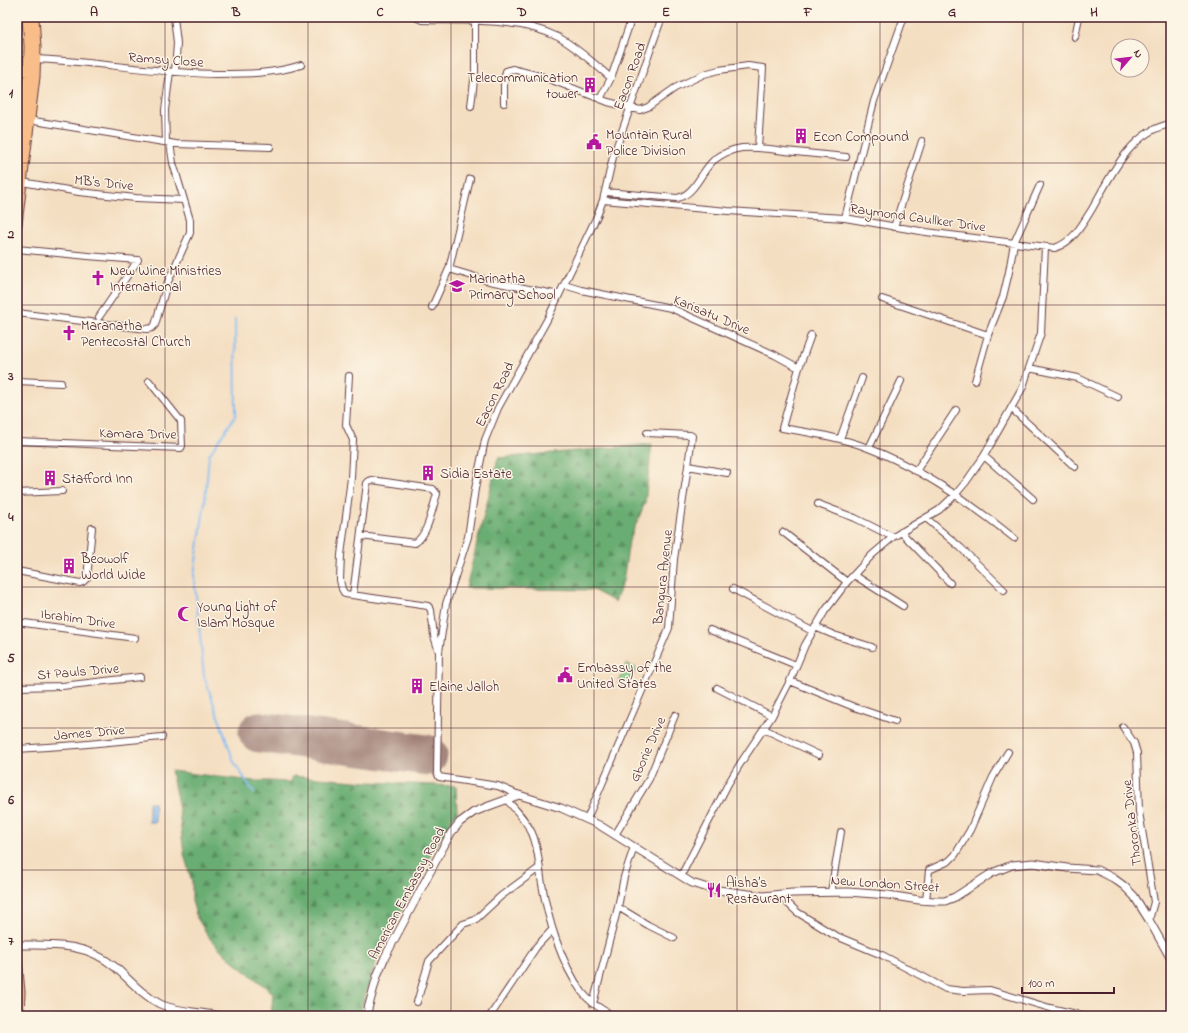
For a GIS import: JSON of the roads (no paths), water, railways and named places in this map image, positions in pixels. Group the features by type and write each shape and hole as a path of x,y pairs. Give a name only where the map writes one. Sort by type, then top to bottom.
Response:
{"main road":[{"path":"27,17 32,59"},
{"path":"17,219 22,182 34,17"},
{"path":"17,163 26,120"},
{"path":"17,960 19,978 19,1016"}],"street":[{"path":"17,313 147,329 152,328 155,325 167,284 189,236 190,220 168,143 165,110 177,43 174,17"},
{"path":"415,17 422,20 475,21 493,19 533,28 558,37 586,57 611,78"},
{"path":"600,99 611,78 632,17"},
{"name":"Eacon Road","path":"519,795 498,786 461,778 440,777 437,772 439,652 446,604 468,537 475,489 485,440 498,408 564,286 597,216 603,200 613,157 662,17"},
{"path":"845,218 874,101 904,17"},
{"path":"1075,37 1079,17"},
{"path":"471,106 475,72 475,21"},
{"name":"Ramsy Close","path":"32,59 172,72 256,74 286,70 301,65"},
{"path":"504,103 504,81 506,71 512,68 544,76 600,99 635,109 644,109 690,80 719,70 748,66 763,68 758,148"},
{"path":"26,120 168,143 270,147"},
{"name":"Raymond Caullker Drive","path":"603,200 749,213 845,218 894,227 1055,248 1063,245 1082,228 1112,174 1128,151 1147,134 1158,127 1171,124"},
{"path":"894,227 922,141"},
{"path":"605,192 677,198 682,197 691,190 705,169 716,159 730,151 741,148 758,148 846,157"},
{"path":"432,306 448,269 470,179"},
{"name":"MB's Drive","path":"22,182 79,192 136,198 184,200"},
{"path":"975,381 988,335 1003,297 1014,243 1040,186"},
{"path":"681,876 728,784 772,716 790,682 804,645 825,610 847,582 872,555 893,537 939,510 954,496 984,456 1023,387 1040,333 1045,247"},
{"path":"17,249 138,260 99,317"},
{"path":"448,269 489,281 559,295"},
{"name":"Karisatu Drive","path":"564,286 671,308 775,355 799,368"},
{"path":"882,299 988,335"},
{"path":"811,335 799,368 782,428 840,439 869,448 916,471 988,517 1014,538"},
{"path":"1029,368 1078,378 1118,397"},
{"path":"349,376 346,425 353,440 341,555 340,580 342,589 345,594 428,606 431,610 434,636 439,652"},
{"path":"840,439 862,378"},
{"path":"17,381 61,383"},
{"name":"Kamara Drive","path":"17,441 181,448 181,420 149,381"},
{"path":"869,448 901,381"},
{"path":"1011,408 1075,467"},
{"path":"916,471 956,410"},
{"name":"Bangura Avenue","path":"587,818 643,687 668,634 670,624 674,559 692,436 690,434 647,433"},
{"path":"984,456 1034,499"},
{"path":"688,466 727,472"},
{"path":"352,595 367,483 372,480 433,488 437,494 425,530 420,540 415,543 361,536"},
{"path":"17,493 62,491"},
{"path":"818,504 855,518 893,537"},
{"path":"926,518 961,548 1004,590"},
{"path":"17,572 80,583 83,582 86,578 92,528"},
{"path":"783,532 847,582"},
{"path":"901,532 950,583"},
{"path":"854,575 903,606"},
{"path":"733,589 814,629 872,646"},
{"name":"Ibrahim Drive","path":"17,622 135,638"},
{"path":"710,630 796,665"},
{"name":"St Pauls Drive","path":"17,687 62,686 140,677"},
{"path":"790,682 895,721"},
{"path":"717,688 772,716"},
{"name":"Gborie Drive","path":"615,834 649,779 675,715"},
{"name":"Thoronka Drive","path":"1123,726 1134,743 1137,753 1139,812 1154,902 1149,920"},
{"path":"764,729 819,755"},
{"name":"James Drive","path":"17,749 162,737"},
{"path":"926,901 929,870 949,861 955,855 970,830 993,777 1008,752"},
{"name":"New London Street","path":"519,795 562,808 587,818 692,883 711,889 762,896 792,893 831,892 888,895 926,901 945,900 955,897 1002,868 1025,863 1097,870 1103,872 1118,882 1129,892 1149,920 1171,960"},
{"name":"American Embassy Road","path":"366,1016 384,957 451,833 460,822 474,812 519,795"},
{"path":"506,799 521,816 532,834 552,930 574,978 582,992 593,1004 601,1010 614,1016"},
{"path":"831,892 841,832"},
{"path":"593,1004 618,907 624,877 634,847"},
{"path":"417,1002 429,961 463,924 476,920 501,896 539,868"},
{"path":"778,895 797,912 834,935 882,955 946,989 963,991 990,990 1050,1008 1081,1015"},
{"path":"618,907 648,925 674,938"},
{"path":"490,1016 537,946 552,930"},
{"path":"17,945 63,945 85,950 115,967 141,991 160,1004 168,1007 219,1016"},
{"path":"168,1007 169,1016"}],"water":[{"path":"149,802 154,802 155,822 149,822"}],"waterway":[{"path":"235,319 236,415 209,455 205,501 194,575 204,676 234,762 254,793"}],"place":[{"name":"Telecommunication tower","path":"590,85"},
{"name":"Econ Compound","path":"801,136"},
{"name":"Mountain Rural Police Division","path":"594,142"},
{"name":"New Wine Ministries International","path":"98,278"},
{"name":"Marinatha Primary School","path":"457,286"},
{"name":"Maranatha Pentecostal Church","path":"69,333"},
{"name":"Sidia Estate","path":"428,473"},
{"name":"Stafford Inn","path":"50,478"},
{"name":"Beowolf World Wide","path":"69,566"},
{"name":"Young Light of Islam Mosque","path":"185,614"},
{"name":"Embassy of the United States","path":"565,675"},
{"name":"Elaine Jalloh","path":"417,686"},
{"name":"Aisha’s Restaurant","path":"714,890"}]}
